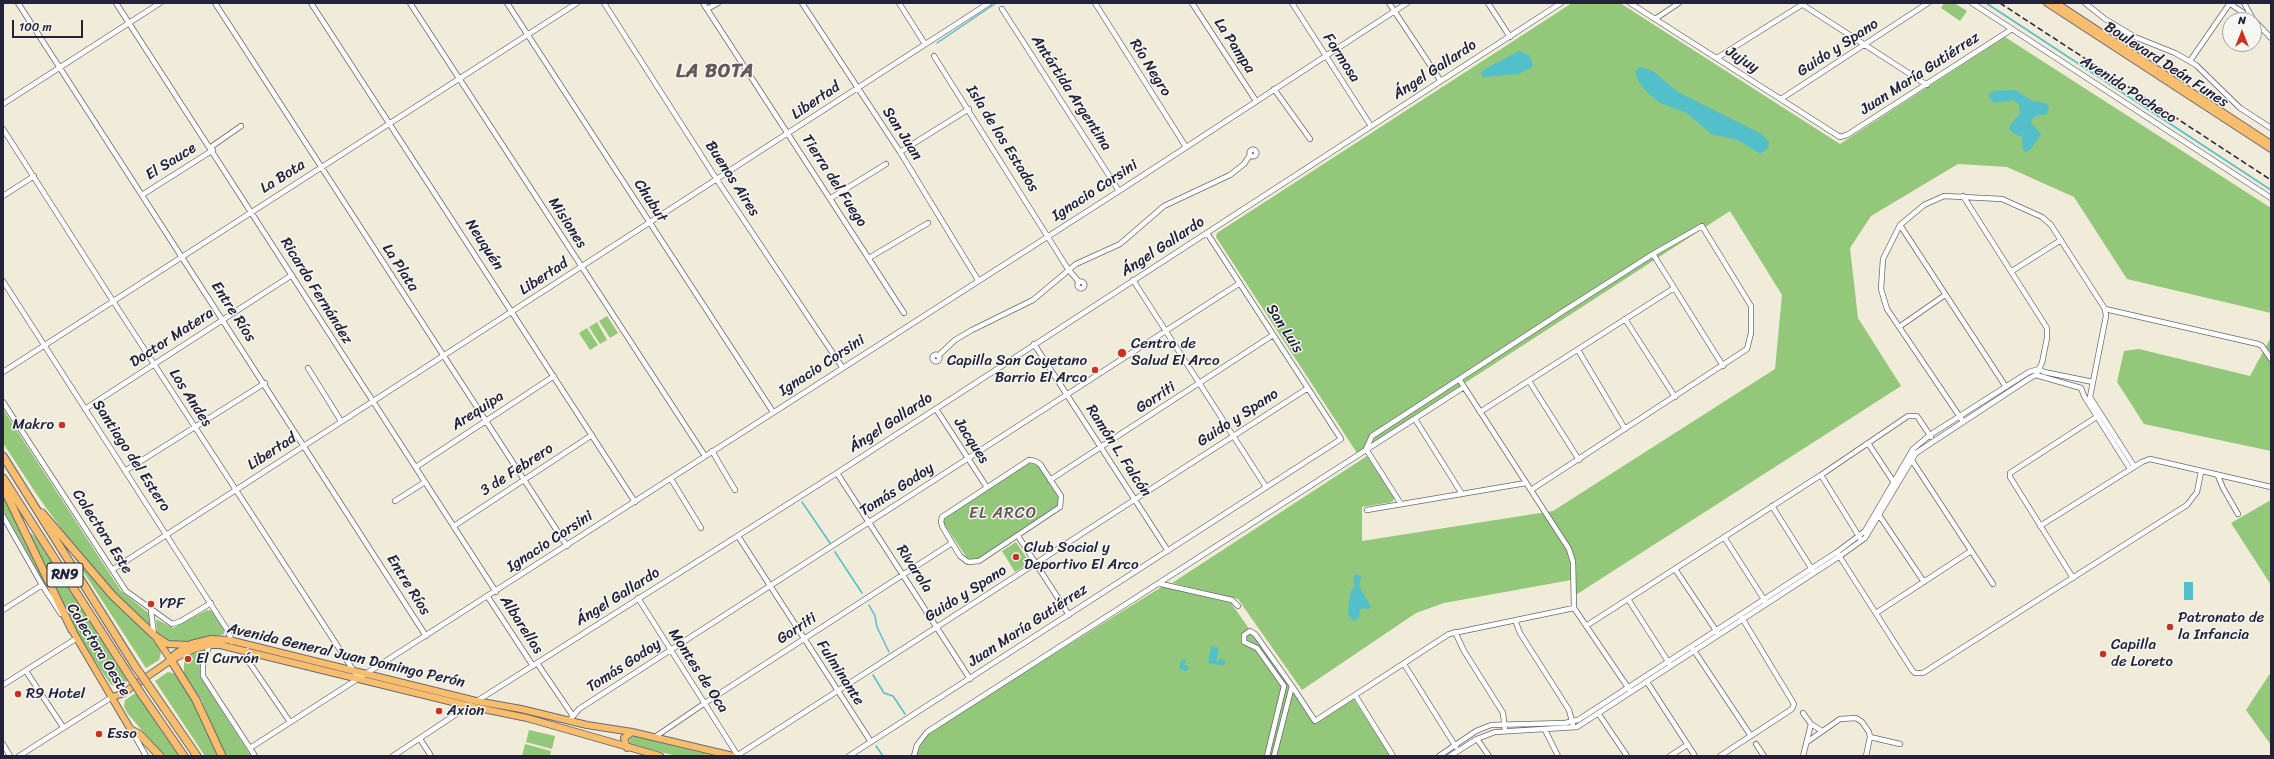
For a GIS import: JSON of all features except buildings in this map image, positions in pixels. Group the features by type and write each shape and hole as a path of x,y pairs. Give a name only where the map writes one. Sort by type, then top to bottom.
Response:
{"highway":[{"name":"RN9","path":"3,456 136,666 197,756"},
{"name":"RN9","path":"3,478 127,672 184,756"},
{"path":"3,486 72,630"},
{"path":"27,496 113,596 154,635"},
{"path":"171,660 196,700 222,756"},
{"path":"131,730 139,734 160,756"}],"main road":[{"name":"Boulevard Deán Funes","path":"2046,3 2271,149"},
{"name":"Boulevard Deán Funes","path":"2056,3 2271,144"},
{"name":"Colectora Oeste","path":"72,630 131,730"},
{"path":"154,635 168,644 180,646 191,644"},
{"path":"112,697 122,694 171,660 154,635"},
{"name":"Avenida General Juan Domingo Perón","path":"171,660 210,642"},
{"name":"Avenida General Juan Domingo Perón","path":"171,660 175,654 191,644 210,642 232,644 476,701 571,718 736,756"},
{"name":"Avenida General Juan Domingo Perón","path":"232,644 247,650 359,679 567,728 627,748 660,756"},
{"path":"627,748 624,738 632,732"}],"street":[{"name":"Entre Ríos","path":"18,3 305,445 426,636"},
{"name":"Ricardo Fernández","path":"116,3 212,149 372,402 416,467 496,592"},
{"path":"3,104 160,3"},
{"name":"La Plata","path":"214,3 567,546"},
{"name":"Neuquén","path":"311,3 635,502"},
{"name":"Misiones","path":"410,3 704,456"},
{"name":"Chubut","path":"507,3 773,412"},
{"name":"La Bota","path":"3,372 577,3"},
{"name":"Buenos Aires","path":"604,3 717,180 842,367"},
{"name":"Tierra del Fuego","path":"703,3 870,258 904,313"},
{"path":"707,9 718,3"},
{"name":"San Juan","path":"802,3 900,152 978,280"},
{"path":"899,3 925,44"},
{"name":"Libertad","path":"112,570 341,421 650,224 989,3"},
{"name":"Río Negro","path":"1095,3 1186,147"},
{"name":"La Pampa","path":"1192,3 1256,101"},
{"name":"Formosa","path":"1292,3 1371,126"},
{"path":"1389,3 1440,80"},
{"name":"Ignacio Corsini","path":"250,748 496,592 842,367 1120,191 1407,3"},
{"path":"1488,3 1510,37"},
{"name":"Ángel Gallardo","path":"393,756 476,701 837,473 1440,80 1510,37 1561,3"},
{"name":"Jujuy","path":"1630,3 1840,137"},
{"path":"1655,19 1679,3"},
{"path":"1717,58 1802,3 1927,85"},
{"name":"Guido y Spano","path":"1781,99 1928,3"},
{"name":"Avenida Pacheco","path":"1972,3 2271,198"},
{"path":"2086,3 2105,19 2135,37 2190,61 2240,108 2271,128"},
{"path":"2190,61 2229,3 2242,12"},
{"path":"2244,3 2249,12"},
{"name":"Antártida Argentina","path":"1002,9 1120,191"},
{"path":"2262,28 2271,38"},
{"name":"Juan María Gutiérrez","path":"1840,137 1847,135 1927,85 2012,29"},
{"name":"Isla de los Estados","path":"934,56 969,109 1068,269 1079,282"},
{"path":"1274,89 1310,139"},
{"path":"900,152 969,109"},
{"name":"El Sauce","path":"142,195 212,149 241,126"},
{"name":"Los Andes","path":"3,129 352,671 359,679"},
{"path":"938,356 955,340 972,330 1028,303 1068,269 1120,244 1156,211 1230,175 1244,164 1250,155"},
{"path":"831,198 886,164"},
{"path":"3,196 34,176"},
{"path":"1961,420 1887,309 1881,289 1883,259 1900,225 1913,212 1936,198 1944,196 1996,198 2008,201 2048,220 2105,309 2106,316 2090,395 2099,415 2130,469"},
{"path":"1861,539 1893,481 1913,449 1930,435 1961,420 2036,376 2039,369 2047,338 2047,328 1963,196"},
{"path":"870,258 928,222"},
{"path":"1900,225 2006,387"},
{"path":"1401,504 1367,450 1367,446 1372,436 1653,254 1702,226 1744,292 1752,313 1750,344 1743,353 1531,490"},
{"name":"San Luis","path":"1207,233 1341,439"},
{"path":"2012,271 2061,240"},
{"path":"1653,254 1723,366"},
{"name":"Doctor Matera","path":"85,409 292,275"},
{"path":"1133,280 1266,487"},
{"name":"Santiago del Estero","path":"3,281 211,603 232,644"},
{"name":"Tomás Godoy","path":"571,718 579,709 1240,283"},
{"path":"1480,412 1674,288"},
{"path":"1898,327 1945,295"},
{"path":"2105,309 2258,344 2262,346 2271,359"},
{"path":"1625,319 1675,397"},
{"name":"Gorriti","path":"1050,480 1200,384 1273,334"},
{"name":"Ramón L. Falcón","path":"1034,344 1168,551"},
{"path":"1578,350 1625,429"},
{"path":"308,368 341,421"},
{"path":"1450,756 1478,739 1495,732 1573,728 1719,635 1765,601 1861,539 1879,515 1911,459 1934,440 2006,387 2030,372 2039,369 2044,372 2092,382"},
{"name":"Arequipa","path":"416,467 485,420 554,376"},
{"path":"2036,376 2079,386 2084,396 2134,466"},
{"path":"1459,379 1572,556 1574,608 1631,692"},
{"path":"1529,381 1578,460"},
{"path":"126,472 265,383"},
{"path":"914,756 917,745 927,732 1161,584 1464,387"},
{"name":"Guido y Spano","path":"736,756 1308,388"},
{"path":"2084,396 2090,395"},
{"name":"Colectora Este","path":"3,402 126,591 151,611 172,624 181,621 211,603"},
{"name":"Jacques","path":"936,409 986,486"},
{"path":"2073,578 2010,478 2010,473 2099,415"},
{"path":"1586,626 1724,538 1908,416 1917,416 1934,440"},
{"path":"1415,419 1462,494"},
{"name":"3 de Febrero","path":"454,526 592,435"},
{"name":"Juan María Gutiérrez","path":"849,756 1341,439"},
{"path":"1868,443 1893,481"},
{"path":"712,451 735,490"},
{"path":"1911,459 1993,584"},
{"path":"2040,526 2134,466 2142,462 2156,459 2201,472 2271,487"},
{"path":"1029,460 1040,464 1050,480 1061,496 1060,507 1018,536 972,563 964,560 943,528 941,522 942,517 986,486 1029,460"},
{"path":"1838,554 1912,670 1915,673 1923,673 2191,502 2197,492 2201,472"},
{"name":"Rivarola","path":"837,473 970,679"},
{"path":"1820,475 1861,539"},
{"path":"2218,476 2238,514"},
{"path":"671,479 701,528"},
{"path":"396,501 425,482"},
{"path":"1368,510 1526,483"},
{"path":"1772,506 1813,570"},
{"path":"1879,515 1924,582"},
{"name":"Colectora Oeste","path":"3,516 42,585 72,630"},
{"name":"Fulminante","path":"738,536 871,742"},
{"path":"1018,536 1069,615"},
{"path":"1724,538 1765,601"},
{"name":"Gorriti","path":"655,738 705,703 952,543"},
{"path":"1876,613 1971,551"},
{"path":"1676,568 1719,635"},
{"path":"1161,584 1232,600 1238,606"},
{"path":"3,610 42,585"},
{"name":"Albarellos","path":"488,597 571,718"},
{"name":"Montes de Oca","path":"638,598 705,703 736,756"},
{"path":"1628,599 1671,666"},
{"path":"1267,756 1284,686 1257,648 1252,644 1246,644 1244,639 1245,633 1250,631 1255,634 1315,721 1455,632 1574,608"},
{"path":"151,611 154,635"},
{"path":"1439,756 1483,728 1506,724 1572,722 1716,630 1742,617"},
{"path":"1720,756 1792,709 1794,704 1742,617"},
{"path":"1515,620 1520,633 1569,710 1573,728"},
{"path":"1455,632 1464,651 1503,713 1506,724 1505,732"},
{"path":"3,685 77,638"},
{"path":"210,642 202,665 203,675 255,756"},
{"path":"1691,646 1750,736"},
{"path":"247,650 249,662 290,722"},
{"path":"1404,664 1458,751"},
{"path":"26,670 64,727"},
{"path":"1647,682 1695,756"},
{"path":"1274,756 1292,686"},
{"path":"1355,695 1393,756"},
{"path":"18,756 112,697"},
{"path":"1598,713 1627,756"},
{"path":"1804,713 1811,724 1822,731"},
{"path":"1807,742 1840,719 1848,717 1862,722 1866,726 1870,737 1866,756"},
{"path":"1803,756 1811,724"},
{"name":"Colectora Oeste","path":"131,730 146,756"},
{"path":"1545,730 1558,756"},
{"path":"1870,737 1900,744"},
{"path":"420,739 431,756"},
{"path":"1478,739 1489,756"},
{"path":"3,744 10,756"},
{"path":"1756,744 1764,756"},
{"path":"1670,756 1687,745"}],"green space":[{"path":"1572,3 1620,3 1840,144 2005,37 2271,208 2271,313 2127,279 2074,197 2007,167 1958,164 1871,216 1850,248 1858,318 1901,386 1571,598 1571,580 1444,603 1416,613 1302,690 1238,599 1172,583 1367,456 1395,498 1392,502 1362,507 1362,541 1553,511 1775,369 1782,295 1730,211 1357,453 1216,237 1217,233"},
{"path":"1944,3 1954,3 1967,11 1960,21 1941,8"},
{"path":"607,316 618,333 610,338 599,321"},
{"path":"597,322 607,340 600,344 589,327"},
{"path":"587,328 598,345 590,350 579,333"},
{"path":"2271,337 2271,451 2144,424 2117,382 2124,351 2139,349 2250,376"},
{"path":"3,409 121,591 151,615 151,628 116,595 63,531 37,495 3,443"},
{"path":"1028,463 1038,465 1058,497 1058,506 979,558 975,560 967,558 944,524 944,517"},
{"path":"3,493 62,611 45,585 3,510"},
{"path":"2271,500 2271,585 2231,523"},
{"path":"31,533 38,540 129,680 121,686 111,685 80,639 30,535"},
{"path":"62,539 146,631 161,653 159,660 146,668"},
{"name":"Club Social y Deportivo El Arco","path":"1016,542 1030,563 1015,572 1002,551"},
{"path":"1163,586 1231,603 1315,723 1353,698 1390,756 916,756 924,737 930,731"},
{"path":"207,610 212,611 224,628 224,634 189,643 174,644 160,637 157,633 156,619 173,628"},
{"path":"201,650 204,653 200,668 201,678 251,756 225,756 201,699 184,673 184,661 195,651"},
{"path":"168,672 176,674 194,702 220,756 205,756 155,681"},
{"path":"2271,672 2271,745 2246,710"},
{"path":"137,692 180,756 164,756 128,714 124,707 125,700"},
{"path":"529,730 555,736 552,749 526,742"},
{"path":"635,736 715,756 677,756 629,744 630,738"},
{"path":"525,744 551,751 550,756 522,756"}],"water":[{"path":"1519,51 1530,56 1533,65 1531,68 1518,74 1482,77 1481,73 1485,69"},
{"path":"1640,67 1653,71 1678,92 1762,134 1769,142 1768,149 1760,154 1738,140 1711,134 1687,113 1660,103 1648,93 1638,81 1635,71"},
{"path":"2015,90 2033,101 2045,103 2049,106 2047,114 2036,116 2031,120 2032,124 2041,134 2031,149 2026,152 2023,150 2022,137 2013,133 2009,129 2010,125 2020,114 2019,104 2013,100 1995,103 1989,98 1989,94 1994,91"},
{"path":"1356,574 1361,577 1359,586 1371,607 1368,610 1363,608 1360,609 1359,618 1354,621 1348,615 1351,591 1355,586 1353,578"},
{"path":"2184,582 2193,582 2193,600 2184,600"},
{"path":"1211,646 1219,648 1216,663 1219,659 1225,660 1224,666 1208,663"},
{"path":"1186,660 1186,663 1183,664 1189,669 1186,671 1180,669 1179,667 1181,661"}],"waterway":[{"path":"937,43 996,3"},
{"path":"1986,3 2271,190"},
{"path":"802,502 830,543"},
{"path":"835,552 862,593"},
{"path":"869,605 875,616 877,627 889,652"},
{"path":"873,675 884,693 893,696 905,714"},
{"path":"876,746 883,756"}],"railway":[{"path":"2000,3 2271,180"}],"place":[{"name":"Centro de Salud El Arco","path":"1122,353"},
{"name":"Capilla San Cayetano Barrio El Arco","path":"1095,370"},
{"name":"Makro","path":"62,425"},
{"name":"Club Social y Deportivo El Arco","path":"1016,557"},
{"name":"YPF","path":"151,604"},
{"name":"Patronato de la Infancia","path":"2170,627"},
{"name":"Capilla de Loreto","path":"2103,654"},
{"name":"El Curvón","path":"188,659"},
{"name":"R9 Hotel","path":"18,694"},
{"name":"Axion","path":"439,711"},
{"name":"Esso","path":"99,734"}],"district":[{"name":"LA BOTA","path":"715,72"},
{"name":"EL ARCO","path":"1003,514"}]}
